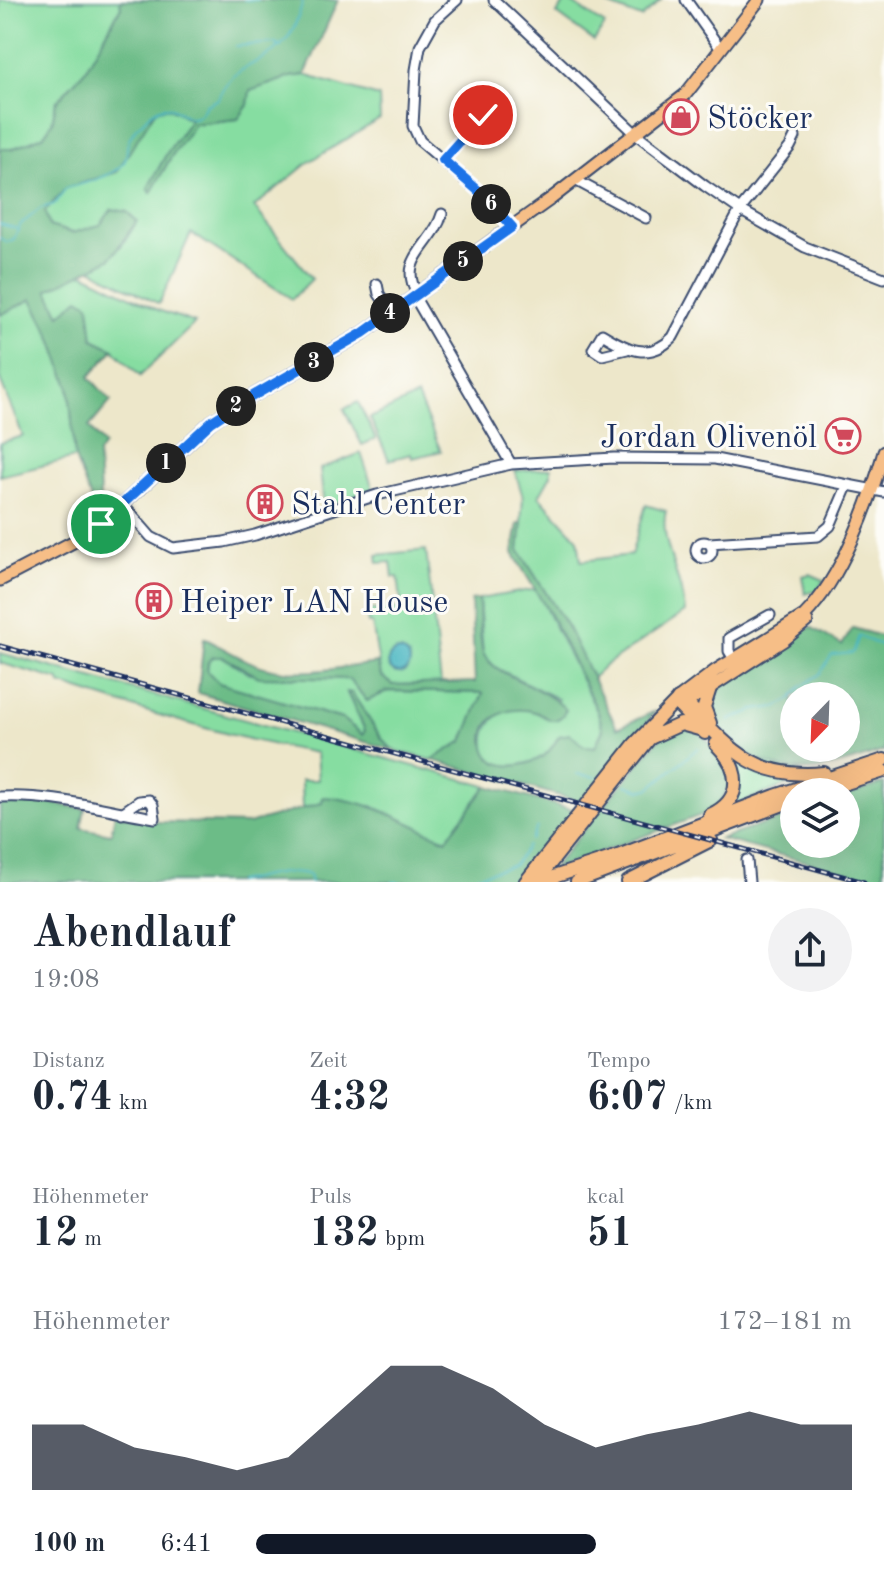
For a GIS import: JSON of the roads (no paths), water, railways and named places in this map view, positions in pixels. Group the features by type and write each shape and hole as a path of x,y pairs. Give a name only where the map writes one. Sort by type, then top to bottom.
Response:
{"highway":[{"path":"711,685 704,709 719,735"},
{"path":"681,703 730,760 735,773 735,787 730,800 689,829"},
{"path":"681,703 746,759 770,771 802,775 847,771"},
{"path":"650,738 681,724 691,725 705,733"},
{"path":"537,882 884,760"},
{"path":"860,779 884,771"},
{"path":"577,882 780,805"},
{"path":"628,882 716,837 729,825"}],"main road":[{"path":"0,580 86,536 211,422 342,346 575,180 685,95 759,0"},
{"path":"525,882 635,743 681,703 804,616 815,604 832,579 880,489 884,452"},
{"path":"537,882 681,703 711,685 737,663"}],"street":[{"path":"457,0 436,19 425,36 416,70 413,126 420,141 481,193 512,227"},
{"path":"494,0 635,133 740,210 805,247 884,278"},
{"path":"686,0 720,48"},
{"path":"443,160 483,115 492,111"},
{"path":"627,349 648,352 663,346 673,337 740,210 795,137"},
{"path":"575,180 646,218"},
{"path":"442,214 438,228 413,262 410,280 415,295 511,464"},
{"path":"377,284 379,294 392,312"},
{"path":"123,505 156,541 173,548 255,535 377,495 511,464 614,458 699,458 745,464 847,486 880,489"},
{"path":"709,543 818,536 830,526 847,486"},
{"path":"737,663 728,647 729,637 770,615"},
{"path":"0,797 28,796 122,813"},
{"path":"747,860 749,882"}],"water":[{"path":"399,651 407,654 410,662 407,670 399,673 391,670 388,662 391,654"}],"waterway":[{"path":"244,0 258,0"},
{"path":"0,238 7,242 14,239 20,225 41,208 55,204 66,188 96,179 123,164 131,136 156,110 167,107 190,118 201,114 206,105 218,99 223,88 237,73 285,42 295,25 303,0"},
{"path":"236,46 276,43 281,46"},
{"path":"0,224 18,229"},
{"path":"730,720 790,700 802,686 819,675 832,655 853,653 859,636 884,647"},
{"path":"626,785 649,789 698,748"},
{"path":"577,774 597,777"},
{"path":"531,840 537,827"},
{"path":"455,882 514,865 527,846"},
{"path":"237,882 293,872 309,875 311,882"},
{"path":"393,882 400,882"}],"railway":[{"path":"0,646 864,882"}],"place":[{"name":"Stöcker","path":"681,117"},
{"name":"Jordan Olivenöl","path":"843,436"},
{"name":"Stahl Center","path":"265,503"},
{"name":"Heiper LAN House","path":"154,601"}]}
